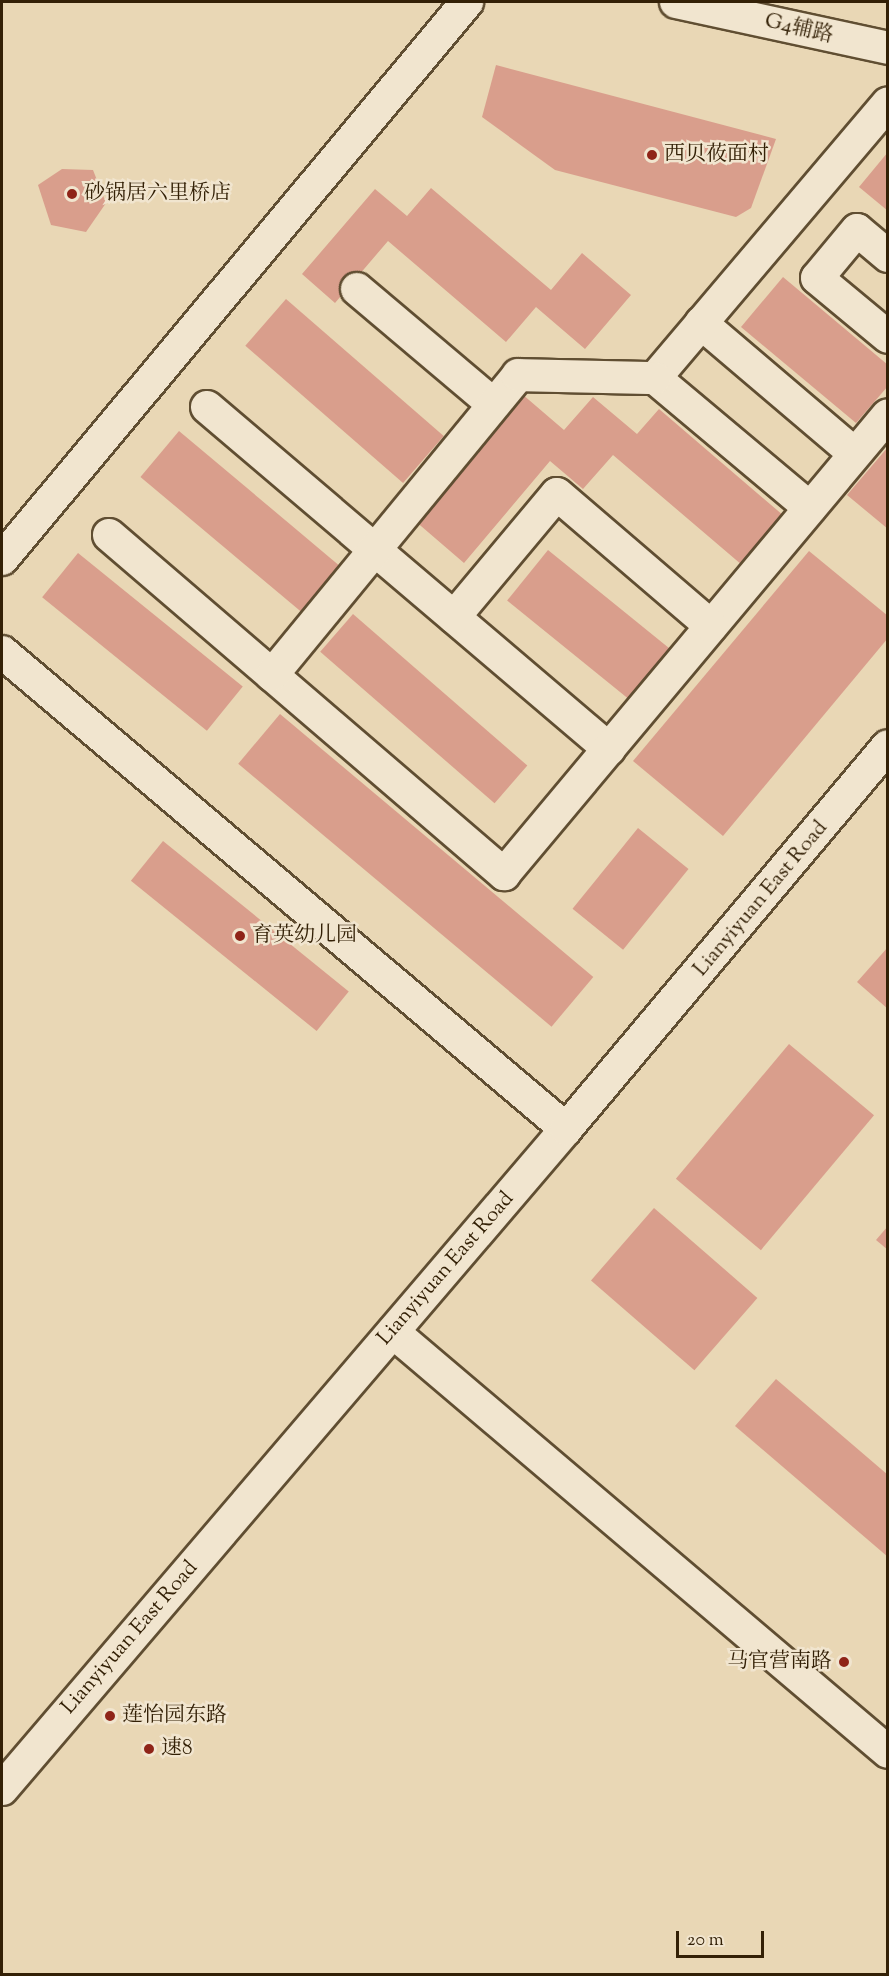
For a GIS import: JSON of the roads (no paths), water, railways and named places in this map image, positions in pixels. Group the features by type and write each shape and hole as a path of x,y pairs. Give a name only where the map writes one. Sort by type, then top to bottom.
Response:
{"street":[{"path":"2,559 467,2"},
{"name":"G4辅路","path":"676,2 888,48"},
{"path":"655,378 888,104"},
{"path":"888,256 857,230 817,278 888,337"},
{"path":"357,289 493,404"},
{"path":"701,324 855,454"},
{"path":"272,675 518,375 655,378 810,508"},
{"path":"207,407 609,749"},
{"path":"109,536 504,874 888,415"},
{"path":"454,617 557,494 711,626"},
{"path":"2,652 566,1129"},
{"name":"Lianyiyuan East Road","path":"2,1789 566,1129 888,746"},
{"path":"393,1332 888,1752"}],"place":[{"name":"西贝莜面村","path":"652,155"},
{"name":"砂锅居六里桥店","path":"72,194"},
{"name":"育英幼儿园","path":"240,936"},
{"name":"马官营南路","path":"844,1662"},
{"name":"莲怡园东路","path":"110,1716"},
{"name":"速8","path":"149,1749"}]}
